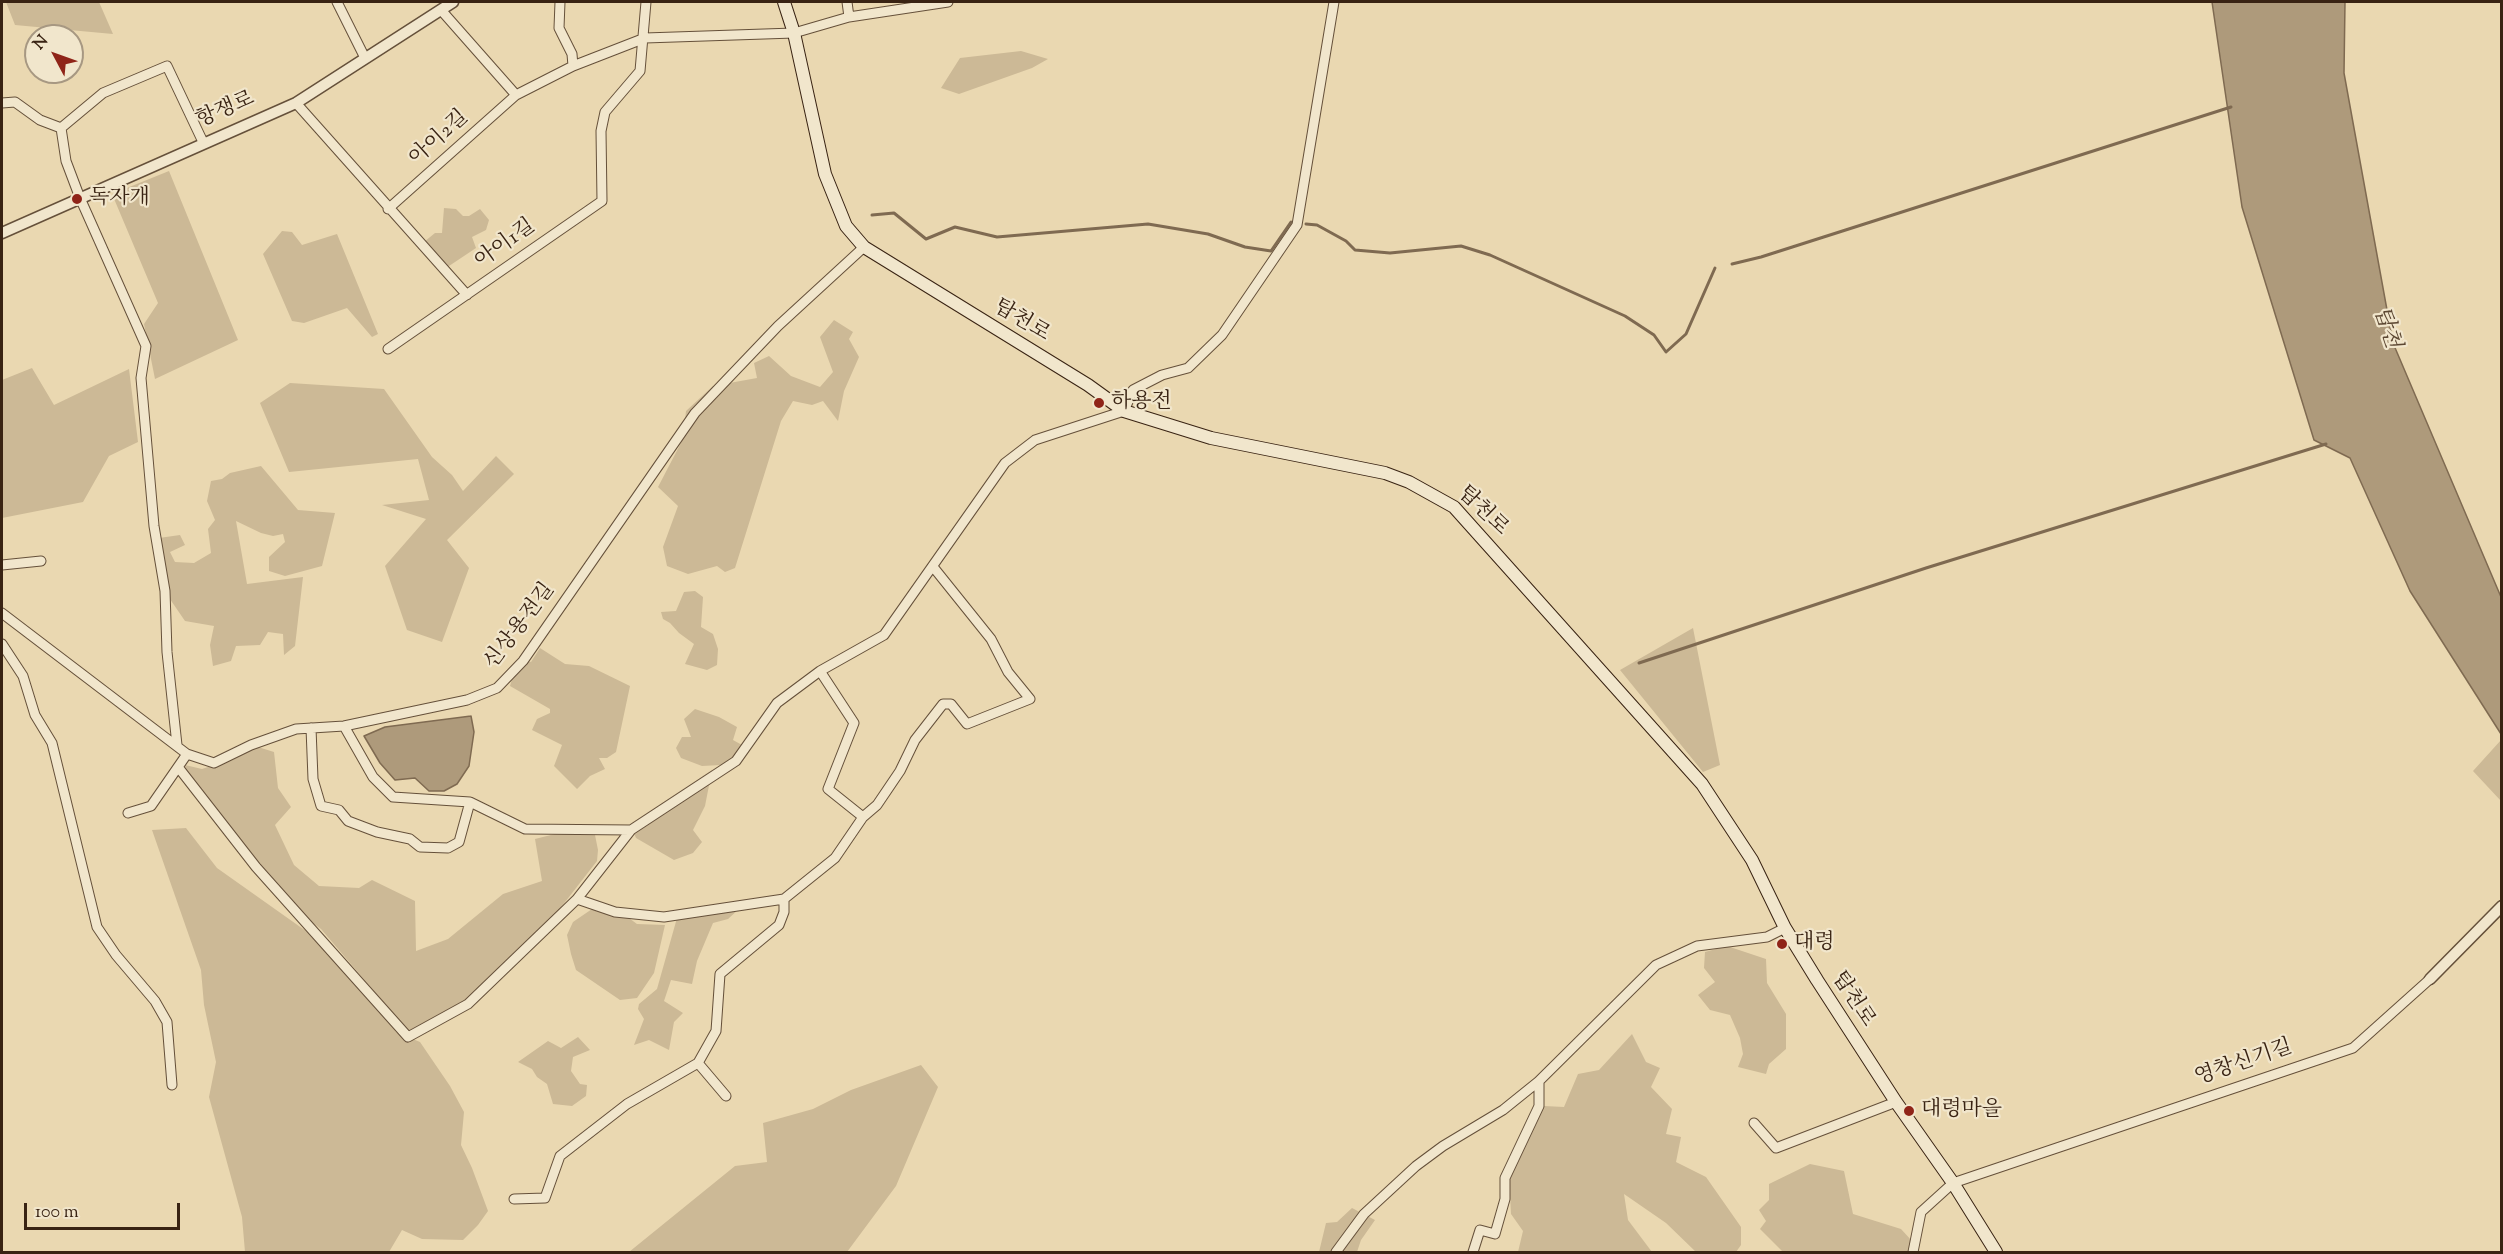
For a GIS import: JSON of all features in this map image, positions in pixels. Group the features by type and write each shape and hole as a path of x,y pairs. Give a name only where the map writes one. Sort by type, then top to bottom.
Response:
{"main road":[{"name":"탑천로","path":"784,2 794,33 825,174 846,226 864,247 1088,385 1124,411 1211,438 1385,473 1409,482 1454,507 1702,784 1752,860 1785,928 1896,1102 1953,1183 1996,1252"}],"street":[{"path":"338,2 365,58"},
{"name":"항쟁로","path":"2,233 203,142 296,103 453,2"},
{"path":"560,2 559,28 572,54 573,66"},
{"name":"아이1길","path":"296,103 467,295 538,243 602,201 601,131 605,112 640,71 645,38 646,2"},
{"path":"776,2 784,2"},
{"path":"848,2 849,17"},
{"name":"아이2길","path":"388,209 516,95 573,66 645,38 794,33 849,17 948,2"},
{"path":"178,767 256,867 408,1037 468,1004 578,898 631,830 736,761 777,703 820,671 884,635 934,568 1005,464 1035,440 1124,411 1133,390 1162,375 1188,368 1222,335 1297,225 1334,2"},
{"path":"441,10 516,95"},
{"path":"61,128 103,93 167,66 203,142"},
{"path":"2,103 15,102 40,120 61,128"},
{"path":"61,128 66,161 80,198 146,346 141,378 154,526 165,591 167,652 177,745"},
{"name":"신상용전길","path":"2,613 187,754 214,763 251,745 296,729 344,726 467,700 497,688 523,661 695,413 778,326 864,247"},
{"path":"388,349 467,295"},
{"path":"2,565 41,561"},
{"path":"578,898 615,912 664,917 784,898 835,858 863,817 877,805 900,771 915,740 943,704 951,704 968,724 1030,699 1008,672 991,639 934,568"},
{"path":"2,644 23,676 36,715 52,743 97,927 116,955 155,1001 167,1022 172,1085"},
{"path":"820,671 854,723 828,789 863,817"},
{"path":"344,726 373,777 393,797 470,802 525,829 631,830"},
{"path":"311,728 313,779 321,806 339,810 348,821 377,832 410,839 420,847 448,848 459,842 470,802"},
{"path":"128,813 151,806 187,754"},
{"path":"514,1199 545,1198 560,1156 627,1104 698,1063 716,1031 720,974 780,925 784,912 784,898"},
{"name":"영창신기길","path":"1953,1183 2353,1048 2430,979 2502,906"},
{"path":"1336,1252 1364,1215 1416,1166 1443,1146 1503,1110 1539,1081 1656,964 1697,946 1767,937 1785,928"},
{"path":"698,1063 726,1096"},
{"path":"1473,1252 1480,1230 1495,1234 1504,1199 1505,1178 1539,1106 1539,1081"},
{"path":"1754,1123 1776,1148 1896,1102"},
{"path":"1913,1252 1921,1212 1953,1183"}],"shaded area":[{"path":"6,2 99,2 113,34 84,31 84,24 15,25"},
{"path":"1021,51 1048,59 1032,68 959,94 941,88 960,58"},
{"path":"169,171 238,340 155,379 144,324 158,303 112,194"},
{"path":"444,208 456,209 463,216 469,216 480,209 489,220 486,230 472,237 476,248 446,268 424,242 435,233 442,233"},
{"path":"282,231 292,232 302,245 337,234 378,334 372,337 347,308 304,323 292,321 263,254"},
{"path":"834,320 853,332 849,339 859,357 844,391 838,421 823,401 812,405 793,401 781,421 735,568 725,572 717,566 688,574 667,566 663,547 678,506 658,487 683,439 686,411 713,386 757,378 754,363 769,356 791,376 820,387 833,372 820,337"},
{"path":"32,368 54,405 129,369 138,442 109,456 83,502 2,518 2,380"},
{"path":"290,383 384,389 432,457 452,475 463,491 496,456 514,474 447,540 469,568 442,642 407,630 385,566 426,519 382,505 429,500 418,459 289,472 260,403"},
{"path":"261,466 298,510 335,513 322,566 285,576 269,571 269,557 285,542 283,534 273,536 261,533 236,521 247,584 303,577 295,646 284,655 283,634 268,632 260,645 236,646 231,661 213,666 210,645 214,626 185,621 161,586 152,539 180,535 185,545 170,552 175,562 194,563 211,553 208,529 215,520 207,501 211,481 222,479 230,473"},
{"path":"695,591 703,597 701,627 713,634 718,649 717,665 707,670 685,664 694,644 663,619 661,612 676,611 684,592"},
{"path":"1693,628 1720,765 1703,772 1620,670"},
{"path":"540,648 565,664 589,666 630,686 616,752 607,758 599,758 605,769 590,776 577,789 554,766 562,745 532,730 537,719 550,713 550,709 510,686 513,676 527,661 531,662"},
{"path":"695,709 719,717 737,727 733,740 742,745 735,758 721,765 702,766 681,758 676,748 682,737 691,737 684,719"},
{"path":"2501,740 2501,801 2473,771"},
{"path":"258,747 274,752 278,788 291,807 275,825 294,865 319,886 359,888 372,880 415,901 416,951 448,939 503,894 542,881 535,839 559,833 595,835 598,850 597,861 555,915 471,997 408,1031 321,929 276,896 250,853 235,848 210,809 192,794 185,765 202,769"},
{"path":"712,770 705,806 693,830 702,842 693,853 674,860 636,838 630,824"},
{"path":"186,828 217,868 313,936 321,947 350,972 396,1032 420,1042 450,1086 464,1112 461,1145 488,1211 463,1240 422,1239 402,1230 389,1252 245,1252 242,1217 209,1097 216,1062 204,1005 201,970 152,830"},
{"path":"614,907 637,924 665,925 654,973 637,998 620,1000 576,970 571,954 567,935 573,922 592,909"},
{"path":"740,908 728,919 713,923 697,961 692,984 671,980 664,1001 683,1013 674,1022 669,1050 649,1040 634,1045 644,1019 638,1009 639,1004 657,989 677,918"},
{"path":"1727,946 1766,959 1767,983 1786,1014 1786,1049 1769,1064 1766,1074 1738,1067 1743,1054 1740,1038 1730,1015 1710,1010 1698,995 1715,982 1704,968 1705,952"},
{"path":"1632,1034 1646,1062 1660,1068 1651,1087 1672,1109 1666,1134 1681,1137 1676,1162 1706,1177 1741,1227 1741,1245 1736,1252 1696,1252 1666,1223 1624,1194 1628,1220 1652,1252 1518,1252 1523,1231 1511,1214 1509,1177 1544,1106 1564,1107 1578,1074 1599,1070"},
{"path":"578,1037 590,1050 573,1057 571,1071 580,1084 587,1085 586,1096 572,1106 553,1104 547,1084 537,1077 532,1069 518,1062 548,1041 561,1048"},
{"path":"921,1065 938,1087 896,1186 847,1252 629,1252 735,1166 767,1162 763,1123 813,1109 851,1090"},
{"path":"1810,1164 1844,1171 1853,1214 1901,1229 1912,1241 1909,1252 1783,1252 1760,1229 1766,1221 1759,1210 1769,1200 1769,1184"},
{"path":"1352,1208 1375,1220 1361,1240 1357,1252 1319,1252 1326,1223 1337,1222"}],"water":[{"name":"탑천","path":"2212,2 2345,2 2344,73 2393,343 2501,597 2501,734 2410,591 2350,458 2314,440 2242,207"},
{"path":"471,716 474,732 469,766 457,784 444,791 429,791 415,778 395,780 380,763 364,736 385,727"}],"waterway":[{"path":"1732,264 1761,257 2231,107"},
{"path":"872,215 894,213 926,239 955,227 997,237 1148,224 1208,234 1245,247 1271,251 1291,222"},
{"path":"1306,224 1317,225 1346,241 1355,250 1390,253 1461,246 1490,255 1625,316 1654,335 1666,352 1686,334 1715,268"},
{"path":"1639,663 1926,568 2326,444"}],"place":[{"name":"독자개","path":"77,199"},
{"name":"하용전","path":"1099,403"},
{"name":"대령","path":"1782,944"},
{"name":"대령마을","path":"1909,1111"}]}
